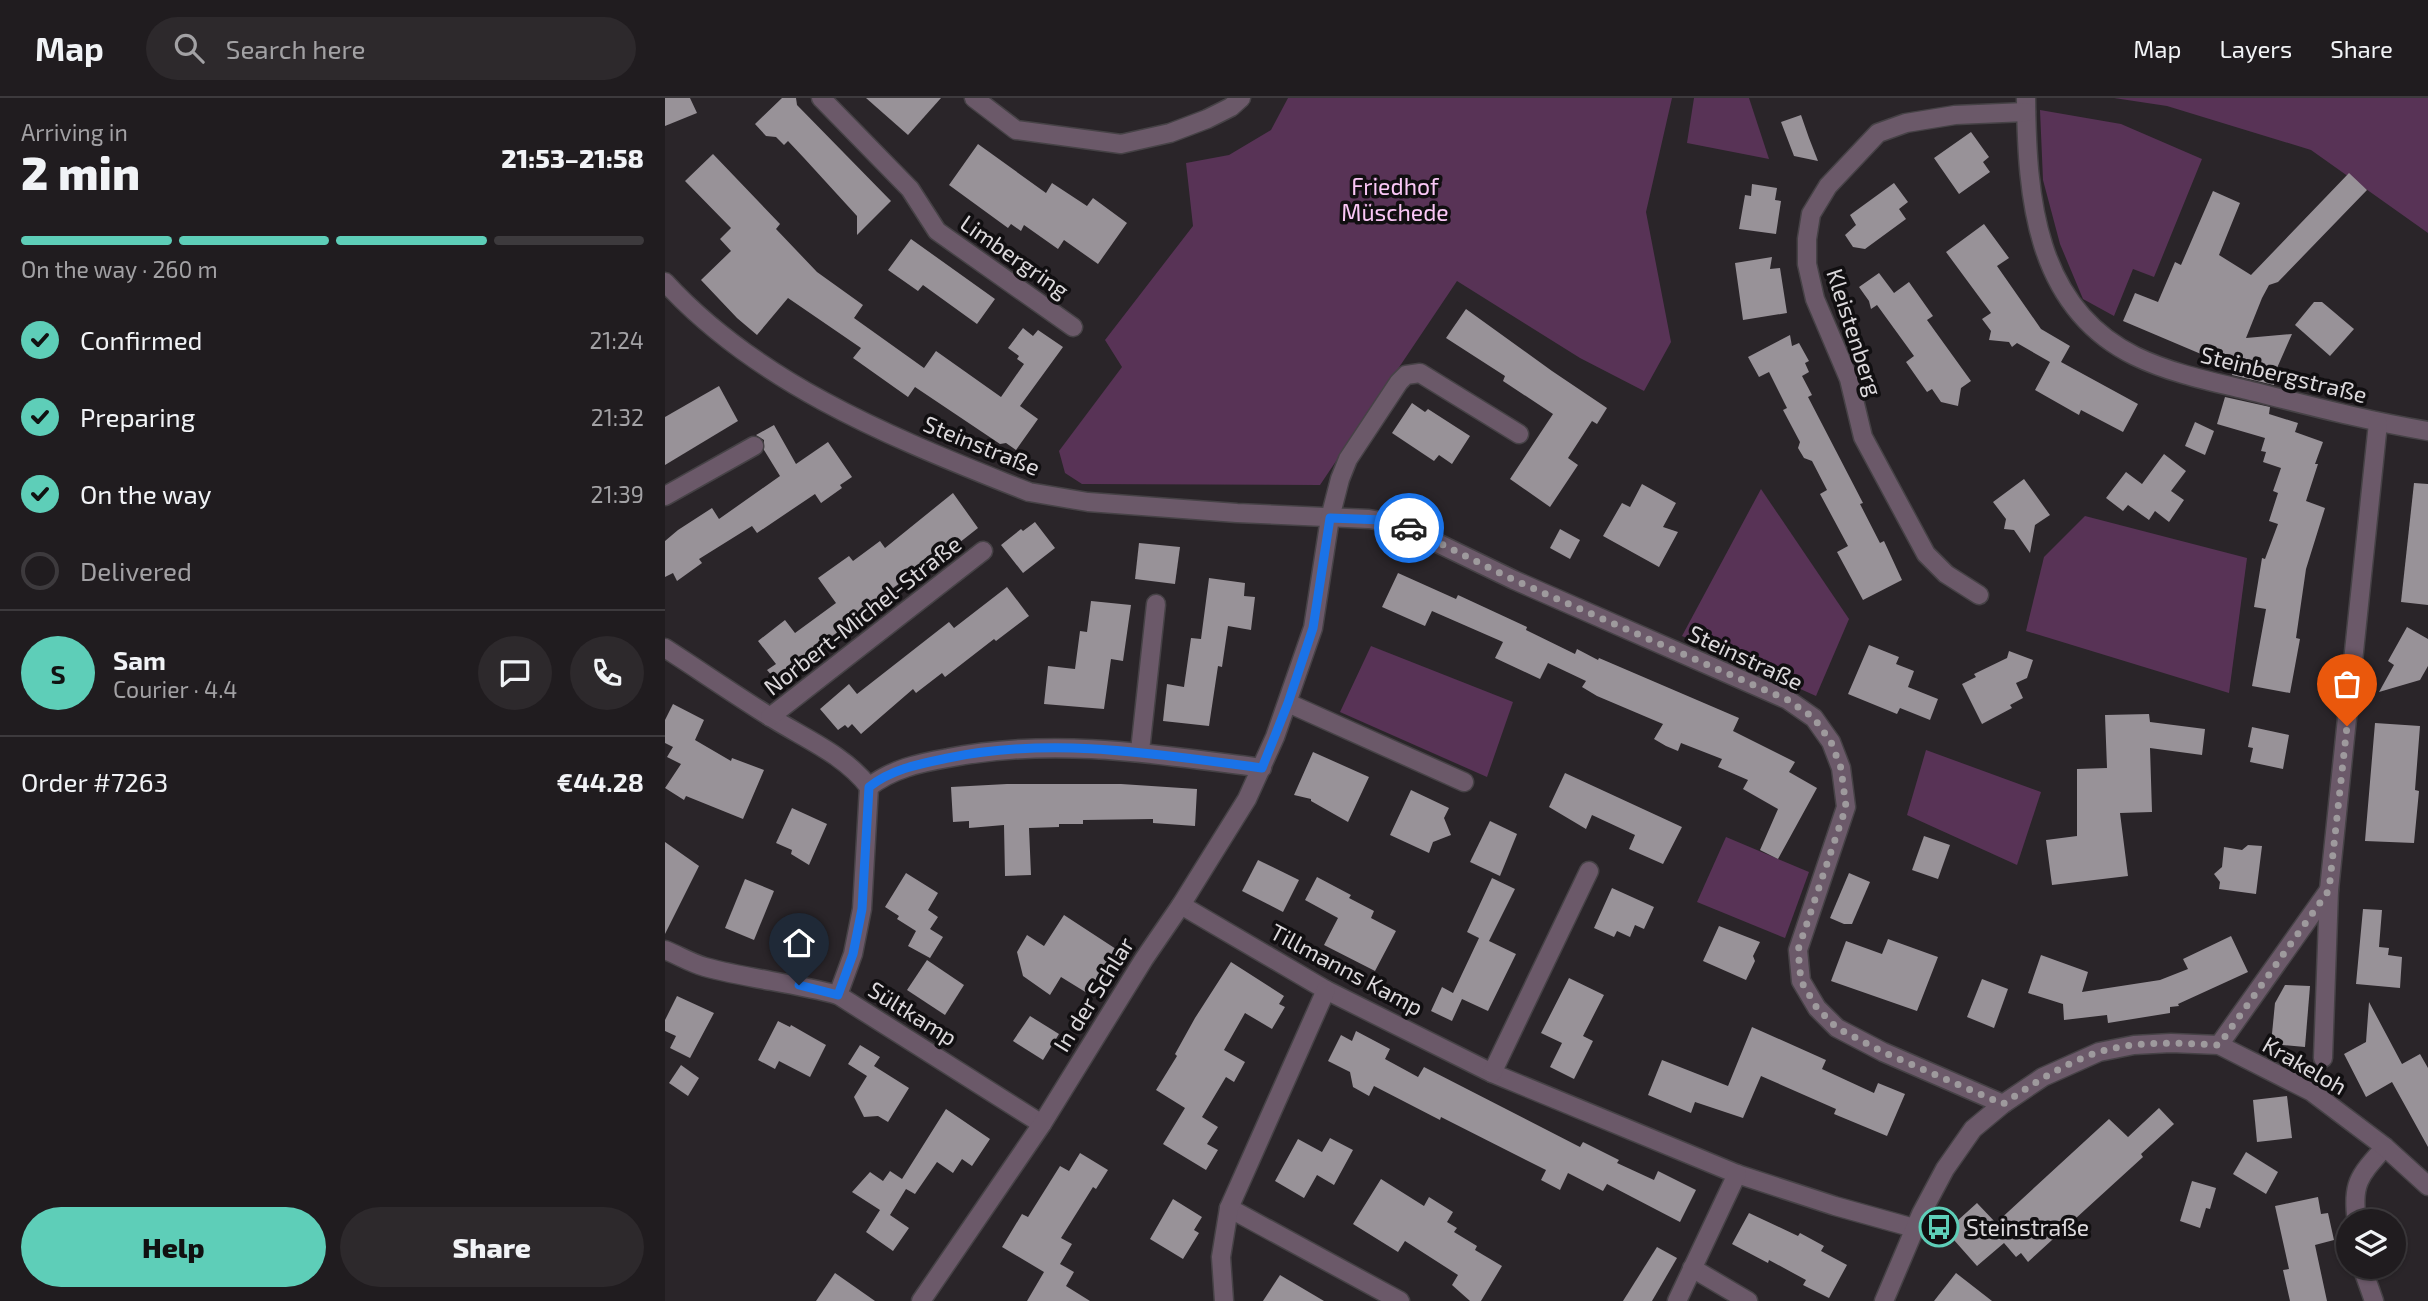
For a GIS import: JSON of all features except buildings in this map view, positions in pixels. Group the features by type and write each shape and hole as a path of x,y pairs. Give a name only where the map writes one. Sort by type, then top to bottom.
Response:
{"street":[{"name":"Limbergring","path":"821,98 910,189 937,231 1073,327"},
{"path":"974,98 1016,130 1110,143 1132,142 1170,133 1230,101"},
{"name":"Steinbergstraße","path":"2026,105 2034,206 2046,255 2071,305 2094,330 2136,357 2172,370 2378,423 2329,890 2323,1058"},
{"name":"Kleistenberg","path":"1979,594 1946,574 1926,554 1863,437 1849,379 1815,299 1808,264 1807,239 1811,214 1828,186 1878,133 1906,123 2026,105"},
{"name":"Steinstraße","path":"665,282 693,311 732,343 775,374 828,405 1029,492 1119,505 1383,520 1410,529 1514,580 1788,700 1814,718 1836,754 1841,768 1846,807 1798,950 1801,981 1817,1008 1837,1028 1883,1052 2003,1104"},
{"path":"1330,518 1348,459 1406,375 1420,373 1520,434"},
{"path":"2378,423 2428,431"},
{"path":"665,496 754,446"},
{"name":"In der Schlar","path":"921,1301 1042,1124 1144,958 1181,905 1247,799 1288,703 1313,628 1330,518"},
{"name":"Norbert-Michel-Straße","path":"770,717 983,551"},
{"path":"1140,751 1156,604"},
{"name":"Norbert-Michel-Straße","path":"665,648 832,754 859,774 869,787"},
{"path":"1288,703 1464,782"},
{"path":"838,995 853,954 862,909 869,787 886,775 913,766 1005,748 1061,747 1140,751 1262,768"},
{"path":"1492,1073 1589,871"},
{"name":"Steinbergstraße","path":"2219,1045 2329,890"},
{"name":"Tillmanns Kamp","path":"1181,905 1326,989 1492,1073 1737,1174 1914,1228"},
{"name":"Sültkamp","path":"665,950 703,966 838,995 1042,1124"},
{"path":"1224,1301 1221,1257 1229,1208 1326,989"},
{"name":"Krakeloh","path":"1884,1301 1914,1228 1945,1169 1973,1129 2003,1104 2043,1077 2099,1052 2134,1045 2219,1045 2312,1092 2385,1147 2428,1186"},
{"path":"2355,1209 2353,1200 2357,1182 2385,1147"},
{"path":"1677,1301 1737,1174"},
{"path":"1229,1208 1400,1301"},
{"path":"1692,1268 1748,1301"},
{"path":"2366,1279 2374,1301"}],"green space":[{"name":"Friedhof Müschede","path":"1288,98 1672,98 1646,212 1671,342 1644,391 1580,358 1457,281 1320,485 1082,484 1065,473 1059,451 1122,367 1105,340 1193,226 1186,163 1229,155 1271,130"},
{"path":"1694,98 1749,98 1769,159 1687,143"},
{"path":"2114,98 2428,98 2428,233 2311,150 2167,106"},
{"path":"2040,110 2121,124 2202,159 2154,277 2133,269 2114,316 2083,299 2060,244 2043,180"},
{"path":"1761,489 1849,619 1816,696 1682,636"},
{"path":"2085,516 2247,558 2229,693 2026,631 2044,557"},
{"path":"1371,646 1513,702 1487,777 1340,712"},
{"path":"1926,750 2041,792 2017,865 1907,815"},
{"path":"1726,837 1809,872 1785,938 1697,902"}],"way so far":[{"path":"1409,528 1514,580 1788,700 1814,718 1836,754 1841,768 1846,807 1798,950 1801,981 1817,1008 1837,1028 1883,1052 2003,1104 2043,1077 2099,1052 2134,1045 2219,1045 2329,890 2347,726"}],"place":[{"name":"Steinstraße","path":"1939,1227"}],"route":[{"path":"799,985 838,995 853,954 862,909 869,787 879,779 925,762 990,750 1033,747 1140,751 1262,768 1288,703 1313,628 1330,518 1383,520 1409,528"}]}
